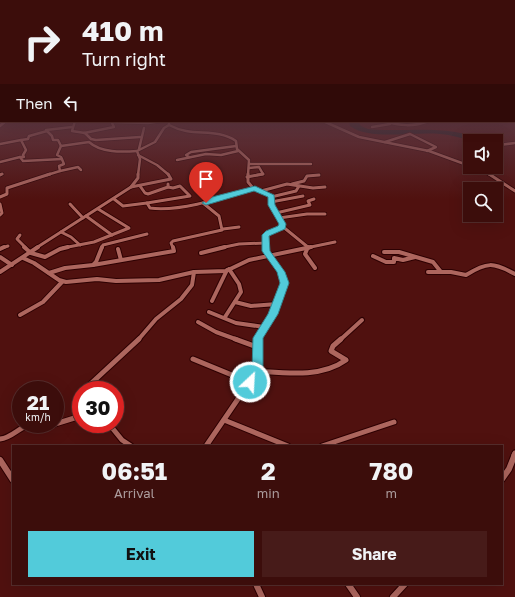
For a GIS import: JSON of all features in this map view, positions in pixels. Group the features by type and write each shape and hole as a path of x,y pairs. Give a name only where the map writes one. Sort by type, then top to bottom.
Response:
{"street":[{"path":"0,162 24,157 23,154 26,150 23,144"},
{"path":"60,171 59,166 64,164 62,159 57,155 61,146 76,144"},
{"path":"90,144 98,148 122,152 138,152 151,144"},
{"path":"0,272 131,187 138,178 140,162 138,152 139,144"},
{"path":"393,144 427,151 463,164"},
{"path":"427,151 436,147 430,144"},
{"path":"189,157 186,155 190,152 236,146 238,151 247,157 249,166 247,177 249,185 271,197 296,191 299,186"},
{"path":"177,160 210,154 221,155 238,151"},
{"path":"131,187 171,178 168,172 158,167 138,152"},
{"path":"20,157 22,161 62,159"},
{"path":"249,166 312,164"},
{"path":"247,177 263,174 259,167 249,166"},
{"path":"0,197 8,194 7,188 60,171 78,167 81,170"},
{"path":"488,174 515,191"},
{"path":"261,191 304,181 307,176 319,175"},
{"path":"166,180 168,186"},
{"path":"289,184 315,188 325,187"},
{"path":"114,199 123,206 190,196 180,186 171,188 168,186 148,194 140,186"},
{"path":"147,203 150,208 154,209 203,203 255,188"},
{"path":"271,202 303,196"},
{"path":"271,197 271,202 282,226 309,248"},
{"path":"276,213 290,211 290,209 310,205 308,201 314,199"},
{"path":"203,203 219,216 222,229"},
{"path":"0,204 2,212 0,215"},
{"path":"70,204 84,217 112,235"},
{"path":"20,235 17,239 19,243 31,253 45,257 60,249 80,245 129,228 98,209"},
{"path":"279,218 307,214 325,214"},
{"path":"207,445 257,371 258,338 273,314 284,280 266,251 266,234 282,226"},
{"path":"49,273 64,268 93,266 174,251 171,243 173,241 222,229 239,227"},
{"path":"60,232 71,237 80,245"},
{"path":"93,266 103,245 146,234"},
{"path":"23,258 34,262 62,282 97,279 126,281 159,280 194,272 228,270 244,262 334,242"},
{"path":"201,253 239,244 265,243"},
{"path":"0,249 8,246"},
{"path":"309,248 306,251 306,254 315,268"},
{"path":"118,249 121,260"},
{"path":"384,252 399,252 433,262 441,272"},
{"path":"373,256 390,262 394,262 394,258 403,260 416,257"},
{"path":"0,257 12,265"},
{"path":"428,272 452,272 466,275 481,266 488,264 502,267 515,274"},
{"path":"212,301 228,270"},
{"path":"224,318 241,292 239,284 228,270"},
{"path":"94,381 139,339 156,320 180,299 192,285 194,272"},
{"path":"20,315 43,302 62,282"},
{"path":"235,302 252,306 277,304"},
{"path":"209,312 236,323 264,327"},
{"path":"257,371 288,374 331,370 341,365 346,360 331,351 333,346 362,320"},
{"path":"198,322 216,332 257,347"},
{"path":"193,359 250,382"},
{"path":"224,420 286,445"},
{"path":"325,445 394,422"},
{"path":"0,439 9,438 14,433"},
{"path":"116,433 122,440 130,445"},
{"path":"503,478 509,469 515,453"},
{"path":"0,460 12,479"},
{"path":"256,585 262,597"},
{"path":"349,585 357,597"},
{"path":"393,597 401,585"}],"route":[{"path":"206,203 255,188 271,196 271,205 282,224 282,227 265,235 266,251 281,272 284,278 284,285 273,314 258,338 257,371 250,382"}]}
